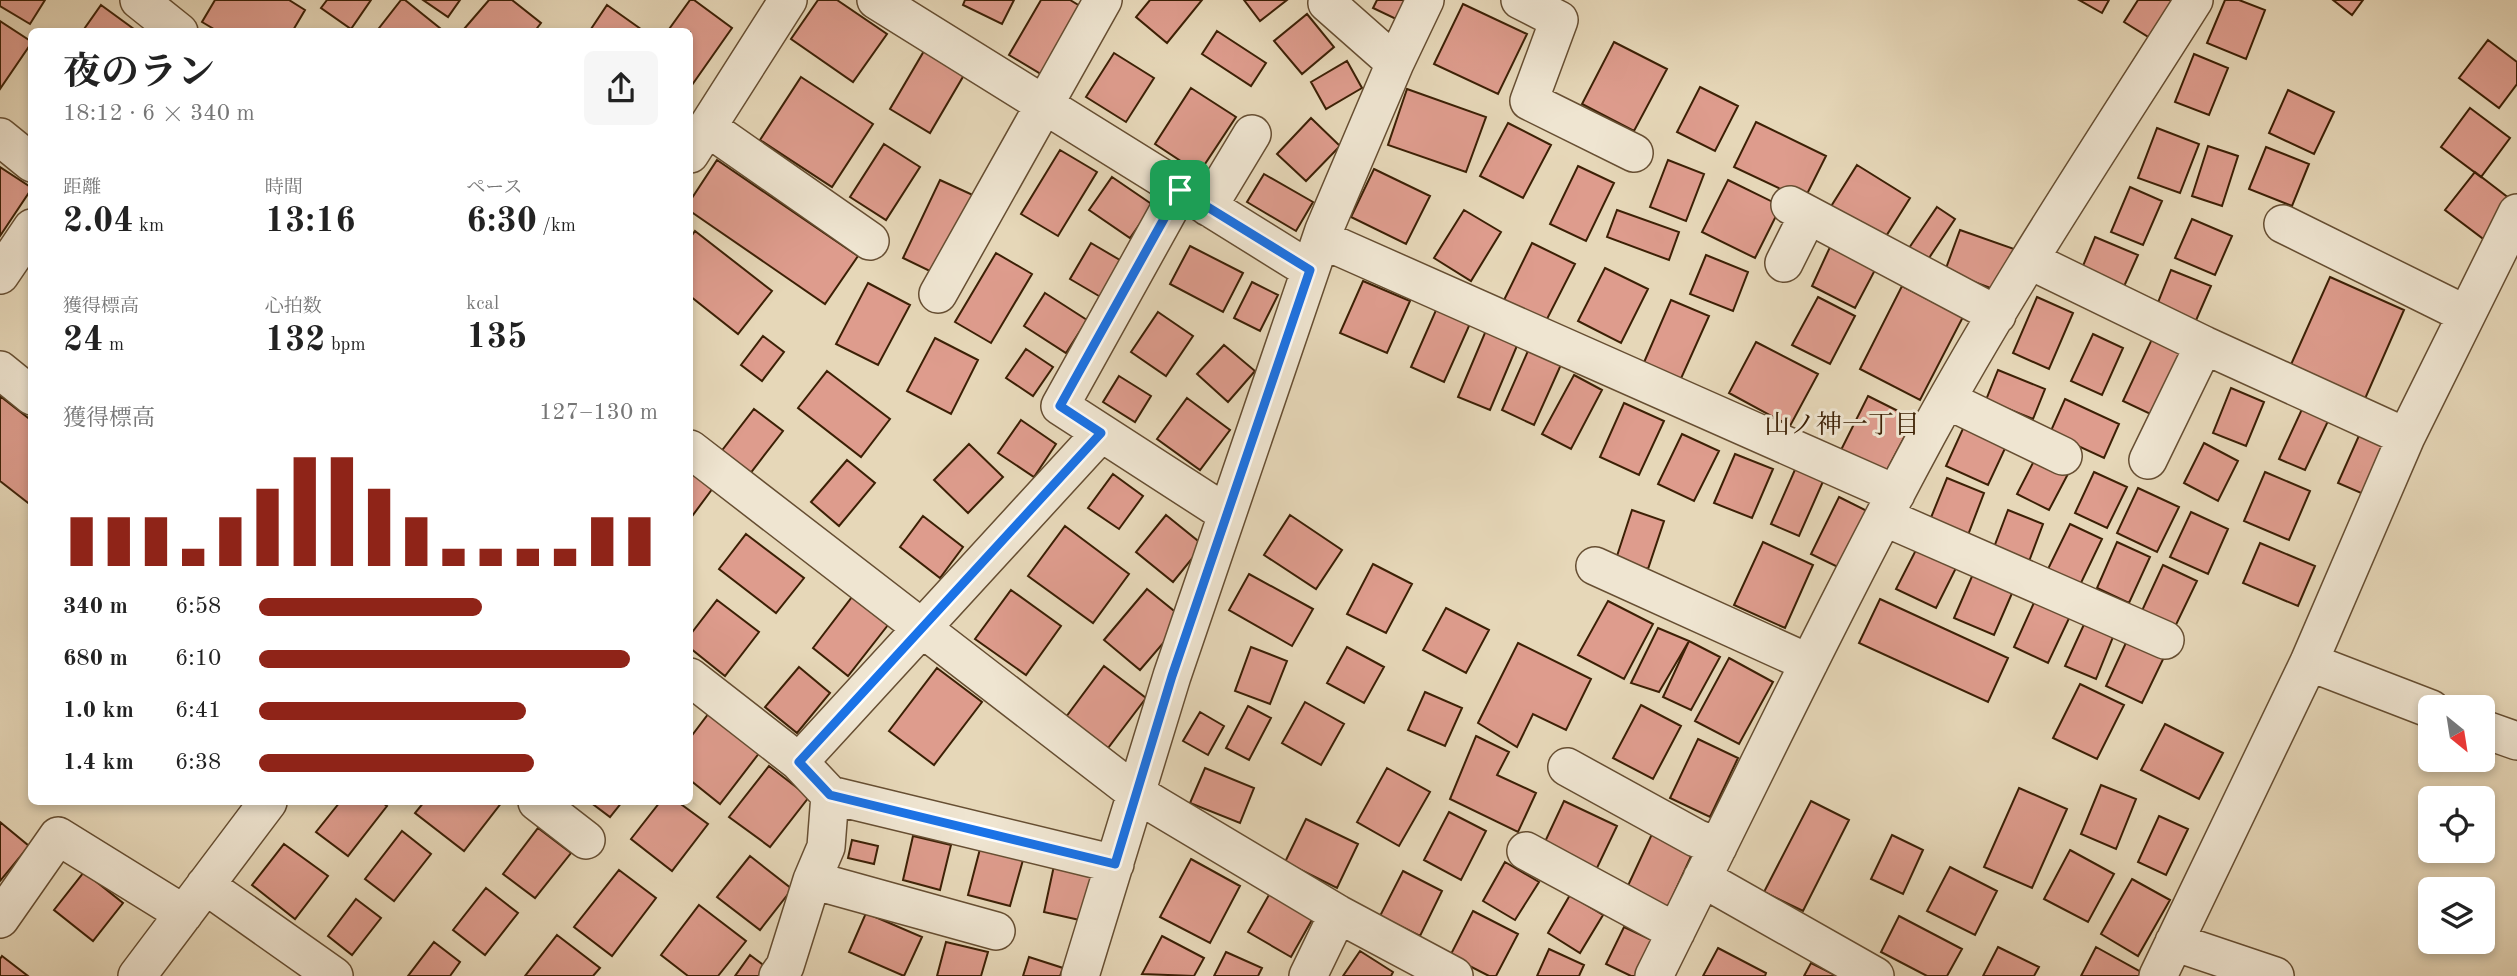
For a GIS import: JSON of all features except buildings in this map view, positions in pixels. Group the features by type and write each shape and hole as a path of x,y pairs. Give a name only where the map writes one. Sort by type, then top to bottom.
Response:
{"street":[{"path":"139,0 178,22"},
{"path":"788,0 698,141 870,241"},
{"path":"876,0 1194,199 1890,506 2165,640"},
{"path":"938,294 1103,0"},
{"path":"1080,976 1172,676 1316,255 1395,63 1425,0"},
{"path":"1520,0 1559,20 1529,101 1634,153"},
{"path":"1654,976 1809,663 1947,400 2029,260 2194,0"},
{"path":"1327,3 1395,63"},
{"path":"1227,514 1060,406 1194,199 1252,134"},
{"path":"0,138 28,160"},
{"path":"1784,263 1799,210 1997,315"},
{"path":"2158,976 2308,662 2406,437 2517,213"},
{"path":"2283,224 2465,314"},
{"path":"0,275 28,234"},
{"path":"2029,260 2204,345 2406,437"},
{"path":"2148,460 2204,345"},
{"path":"0,370 28,393"},
{"path":"1947,400 2063,456"},
{"path":"799,762 1101,433"},
{"path":"693,451 1137,794 1338,914 1454,976"},
{"path":"1595,566 1809,663"},
{"path":"2308,662 2418,704"},
{"path":"693,679 799,762 830,795 1115,864"},
{"path":"2496,734 2517,741"},
{"path":"1567,767 1696,838 1710,863 1875,976"},
{"path":"778,976 785,966 813,880 827,847 830,795"},
{"path":"147,973 194,900 266,805"},
{"path":"541,805 586,839"},
{"path":"0,919 58,836 194,900 334,976"},
{"path":"1526,851 1676,932"},
{"path":"813,880 996,931"},
{"path":"1308,976 1338,914"},
{"path":"2174,942 2275,976"}],"district":[{"name":"山ノ神一丁目","path":"1842,426"}],"route":[{"path":"1180,190 1310,270 1172,676 1115,864 830,795 799,762 1101,433 1060,406 1180,190"}]}
